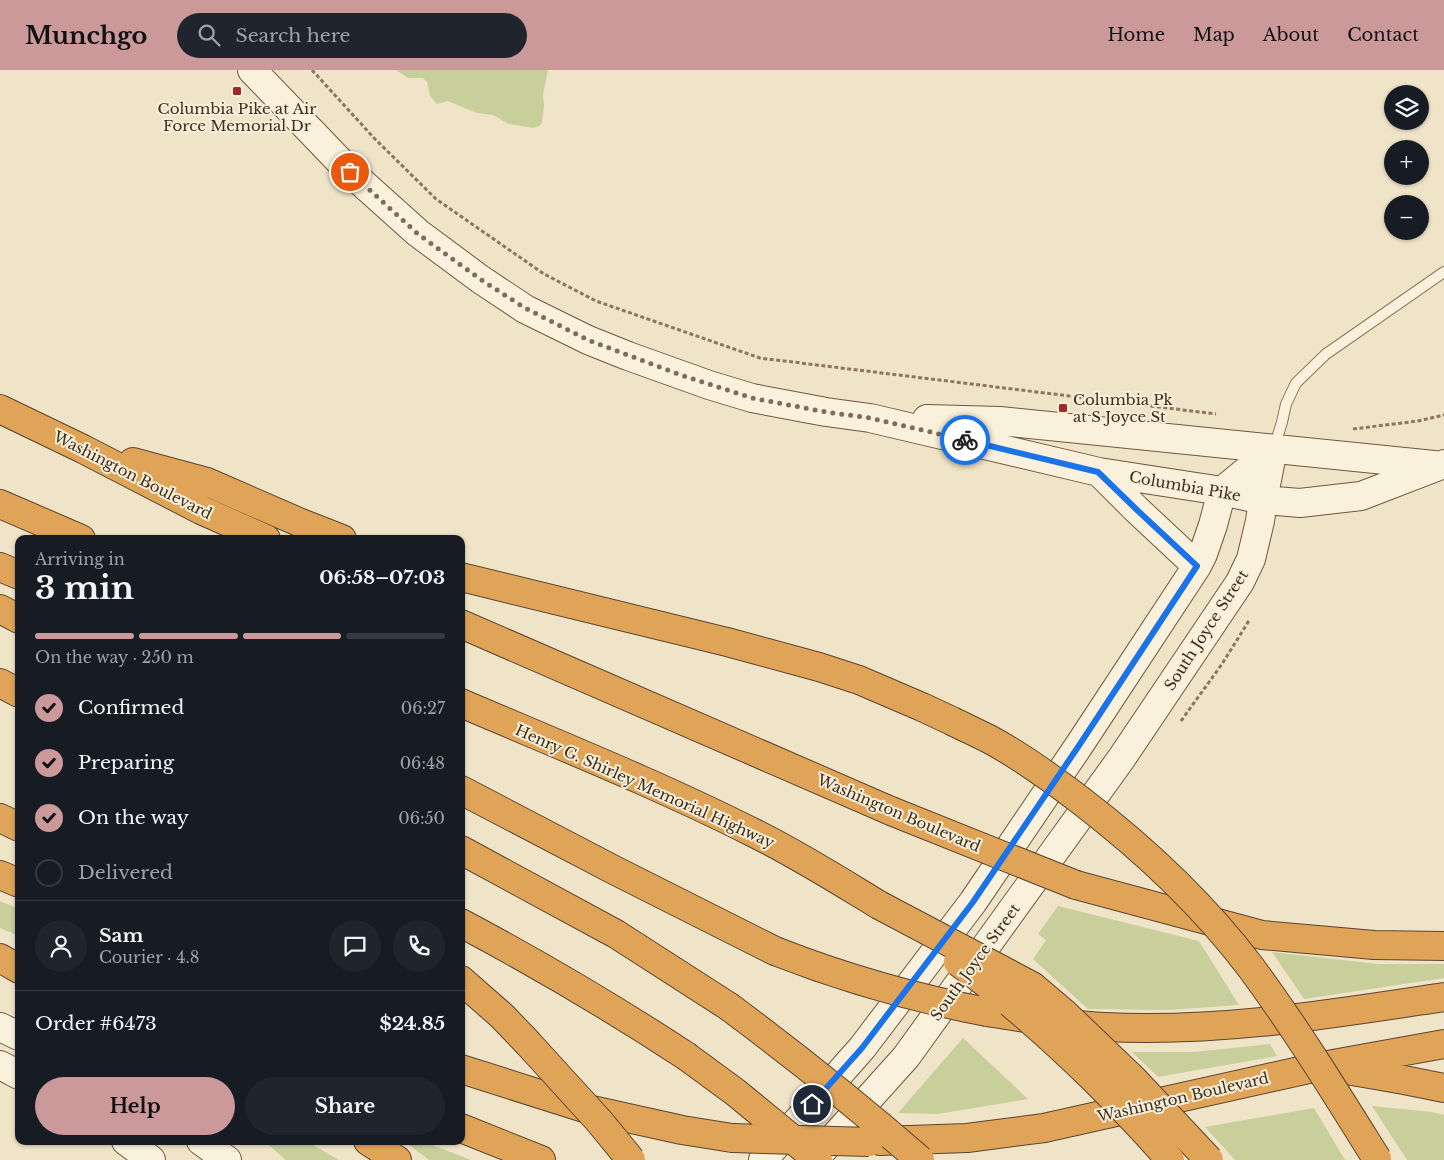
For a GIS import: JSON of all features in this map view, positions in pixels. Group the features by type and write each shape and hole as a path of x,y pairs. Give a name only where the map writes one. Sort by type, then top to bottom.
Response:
{"highway":[{"name":"Washington Boulevard","path":"0,409 83,449 201,510 257,535"},
{"path":"83,449 207,482 332,535"},
{"path":"0,504 72,535"},
{"path":"0,567 15,573"},
{"path":"465,578 727,642 809,664 859,680 952,721 998,744 1028,763 1104,818 1168,875 1197,904 1230,942 1271,996 1377,1159"},
{"path":"0,609 15,617"},
{"name":"Washington Boulevard","path":"465,626 892,811 1076,885 1262,935 1374,946 1444,946"},
{"name":"Henry G. Shirley Memorial Highway","path":"465,705 693,804 754,833 812,864 879,905 980,978 1032,1022 1119,1104 1170,1160"},
{"path":"465,792 622,874 776,951 857,980 950,1005 1044,1021 1103,1027 1209,1027 1322,1015 1444,997"},
{"path":"0,818 15,825"},
{"path":"465,852 616,934 728,1006 839,1091 920,1160"},
{"path":"0,875 15,881"},
{"path":"879,905 1032,986 1065,1014 1133,1079 1208,1160"},
{"path":"465,925 568,982 686,1056 734,1092 816,1160"},
{"path":"0,946 15,952"},
{"path":"0,958 15,966"},
{"path":"465,984 526,1040 593,1113 631,1160"},
{"name":"Washington Boulevard","path":"536,1092 587,1109 682,1130 732,1138 868,1142 967,1138 1044,1128 1322,1066 1444,1044"},
{"path":"465,1055 536,1092"},
{"path":"1322,1066 1444,1088"},
{"path":"465,1070 536,1092"},
{"path":"465,1130 541,1160"},
{"path":"374,1145 397,1160"}],"main road":[{"name":"Columbia Pike","path":"252,70 350,172 418,234 480,279 525,308 588,340 709,385 752,398 870,418 1098,472 1222,491 1263,500 1300,503 1361,496 1442,465"},
{"name":"Columbia Pike","path":"870,418 1000,421 1442,465"},
{"path":"763,1160 862,1048 973,902 1197,566 1213,525 1222,491 1273,449"},
{"name":"South Joyce Street","path":"816,1160 906,1056 1127,751 1240,582 1251,559 1273,449"},
{"path":"1098,472 1197,566"},
{"path":"0,1027 15,1034"},
{"path":"0,1065 15,1073"},
{"path":"131,1145 151,1160"},
{"path":"207,1145 227,1160"}],"lane":[{"path":"1273,449 1286,404 1296,383 1326,354 1444,272"}],"path":[{"path":"312,70 374,138 436,199 544,274 596,301 760,358 1225,415"},
{"path":"1352,429 1444,416"}],"green space":[{"path":"396,70 548,70 543,95 542,123 534,128 509,124 493,115 477,113 448,101 437,104 430,96 427,82 423,78 408,78"},
{"path":"0,901 15,907 15,934 0,928"},
{"path":"1058,906 1199,941 1239,1005 1169,1010 1088,1009 1033,959 1046,940 1038,934"},
{"path":"1272,952 1378,964 1444,964 1444,978 1304,999"},
{"path":"963,1038 1028,1099 938,1114 898,1113"},
{"path":"1270,1044 1277,1056 1158,1077 1132,1052 1195,1052"},
{"path":"1372,1106 1444,1115 1444,1160 1407,1160"},
{"path":"1314,1108 1345,1160 1235,1160 1205,1127"},
{"path":"269,1145 313,1145 339,1160 286,1160"},
{"path":"409,1145 432,1145 471,1160 429,1160"}],"way so far":[{"path":"350,172 418,234 480,279 525,308 588,340 709,385 752,398 870,418 965,440"}],"place":[{"name":"Columbia Pike at Air Force Memorial Dr","path":"237,91"},
{"name":"Columbia Pk at S Joyce St","path":"1063,408"}],"route":[{"path":"812,1104 862,1048 973,902 1197,566 1098,472 965,440"}]}
